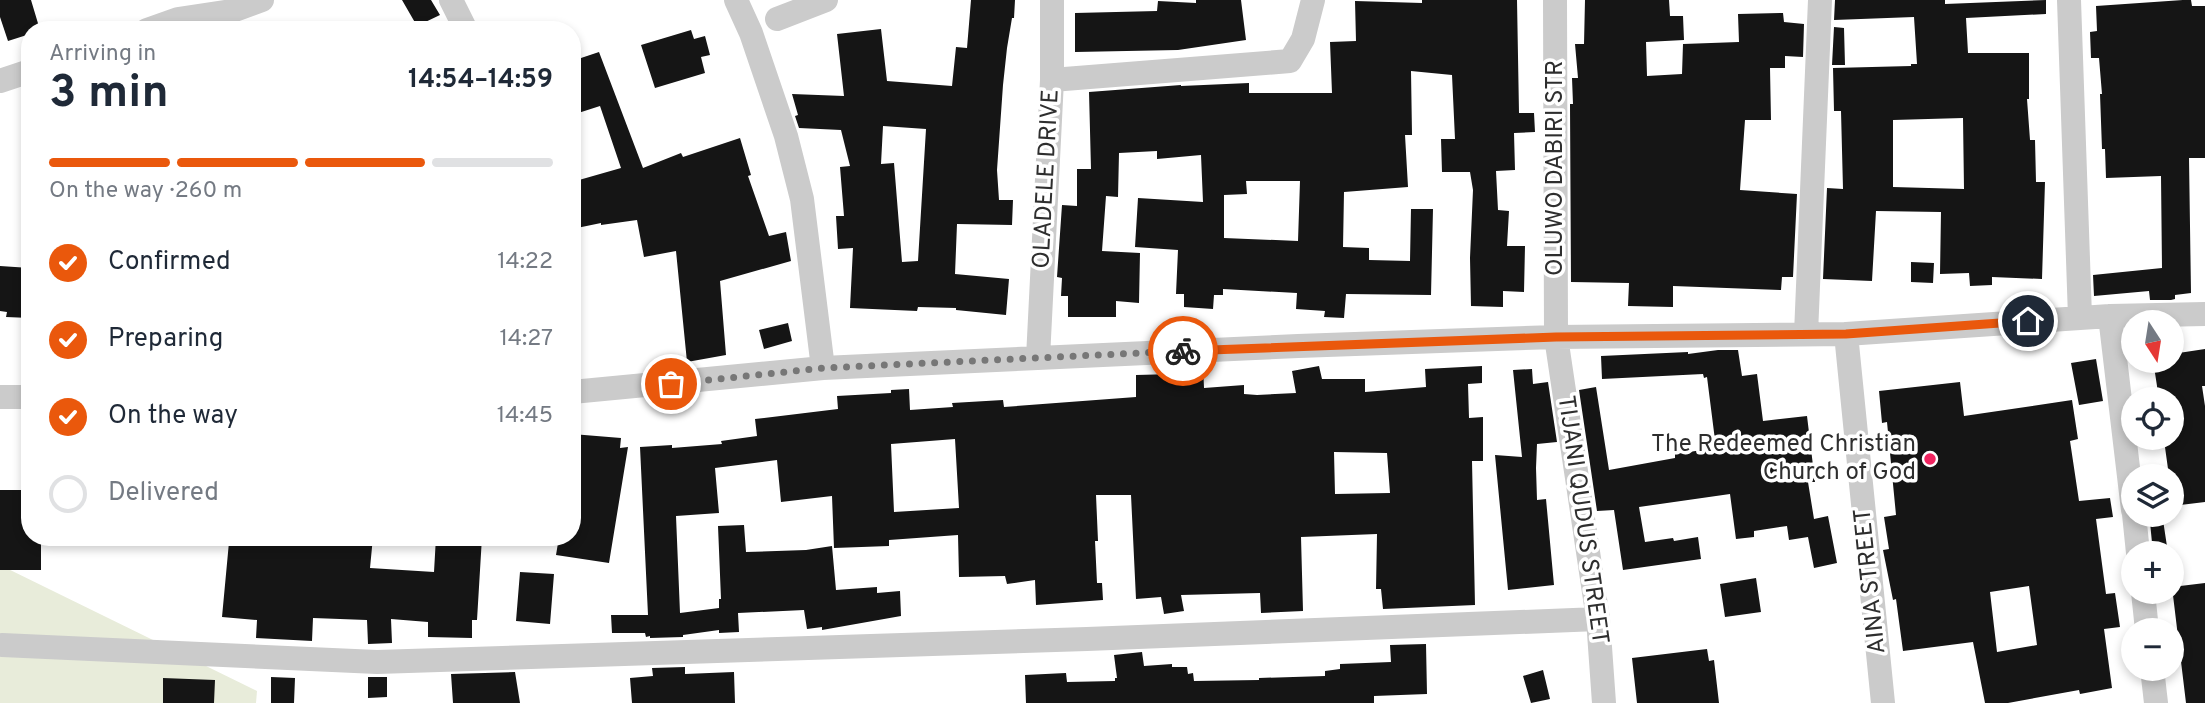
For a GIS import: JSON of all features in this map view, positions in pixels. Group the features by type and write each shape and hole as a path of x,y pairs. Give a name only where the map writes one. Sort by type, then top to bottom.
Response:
{"street":[{"path":"172,21 232,11 262,0"},
{"path":"451,0 462,21"},
{"path":"736,0 751,33 786,136 802,199 823,368"},
{"path":"777,19 826,0"},
{"name":"OLADELE DRIVE","path":"1038,358 1052,80 1052,0"},
{"path":"1052,80 1290,61 1303,39 1312,0"},
{"name":"OLUWO DABIRI STR","path":"1555,0 1556,337"},
{"path":"1805,334 1820,0"},
{"path":"2069,0 2080,317"},
{"path":"0,81 21,74"},
{"path":"581,391 823,368 1556,337 1846,334 2080,317 2205,314"},
{"path":"2110,316 2128,464"},
{"name":"AINA STREET","path":"1846,334 1883,703"},
{"name":"TIJANI QUDUS STREET","path":"1556,337 1598,619 1604,703"},
{"path":"0,397 21,397"},
{"path":"2,645 377,662 1598,619"},
{"path":"2153,681 2156,703"}],"green space":[{"path":"0,565 257,691 256,703 0,703"}],"building":[{"path":"0,0 31,0 37,21 21,21 21,37 8,41 0,17"},
{"path":"402,0 431,0 440,15 427,21 414,21"},
{"path":"971,0 1015,0 1003,85 997,170 999,200 1013,200 1012,225 957,224 955,274 1009,279 1006,315 956,308 918,307 917,311 850,308 853,248 838,249 836,216 844,216 840,167 850,166 841,130 799,128 792,94 844,96 837,34 881,29 887,81 952,86 956,47 967,48","holes":["883,126 926,129 918,261 902,262 894,163 881,164"]},
{"path":"1196,0 1241,0 1246,40 1178,50 1075,52 1075,13 1157,11 1158,1 1196,3"},
{"path":"1422,0 1517,0 1519,113 1534,113 1535,132 1514,133 1515,170 1496,171 1498,210 1509,211 1507,246 1525,246 1524,292 1503,291 1503,307 1471,306 1473,190 1470,172 1442,172 1441,139 1455,139 1452,75 1411,71 1412,135 1405,135 1408,187 1344,192 1343,247 1369,248 1369,260 1410,261 1411,209 1433,209 1431,295 1346,294 1344,318 1324,317 1325,311 1296,309 1297,293 1223,289 1223,295 1214,295 1213,309 1184,307 1184,294 1176,294 1178,250 1135,247 1138,198 1203,202 1201,155 1157,159 1157,151 1119,153 1118,197 1106,196 1102,251 1140,253 1139,303 1116,301 1116,317 1068,317 1068,296 1061,296 1062,278 1057,277 1062,205 1077,206 1077,169 1091,169 1089,92 1249,83 1249,93 1332,93 1330,42 1356,41 1355,1 1422,3","holes":["1246,181 1300,181 1298,241 1224,238 1224,195 1247,194"]},
{"path":"1585,0 1669,0 1670,16 1683,16 1684,40 1646,42 1647,76 1682,74 1683,44 1739,42 1738,14 1783,13 1784,22 1804,24 1803,57 1785,56 1785,68 1770,68 1771,120 1745,120 1740,190 1797,194 1793,277 1782,277 1781,290 1673,286 1673,307 1628,306 1629,283 1571,282 1570,104 1573,104 1572,78 1578,78 1575,44 1584,44"},
{"path":"1835,0 1945,0 1945,4 2046,0 2046,14 1966,18 1968,53 2029,53 2027,99 2030,140 2035,140 2036,182 2045,182 2042,279 1992,277 1992,285 1970,286 1969,273 1940,274 1941,212 1876,211 1872,281 1823,279 1827,188 1843,189 1841,111 1834,111 1833,68 1917,64 1914,17 1834,20","holes":["1963,118 1964,189 1893,187 1893,120"]},
{"path":"2191,0 2192,6 2205,6 2205,158 2189,158 2191,293 2175,295 2175,299 2171,300 2150,300 2149,291 2094,296 2093,275 2162,268 2161,176 2106,178 2105,149 2102,149 2099,58 2091,58 2090,32 2097,31 2096,6"},
{"path":"1834,27 1844,28 1845,65 1832,65"},
{"path":"691,30 694,39 705,36 710,55 701,57 705,73 655,88 641,45"},
{"path":"599,52 643,168 681,153 683,157 740,138 751,175 748,176 769,236 786,232 791,261 720,281 726,355 687,362 676,251 644,257 637,220 581,227 581,179 621,168 600,106 581,112 581,58"},
{"path":"1911,262 1934,263 1933,283 1911,282"},
{"path":"0,266 21,267 21,318 6,317 7,312 0,311"},
{"path":"788,323 792,341 764,349 759,330"},
{"path":"2205,349 2205,386 2202,386 2205,406 2205,502 2184,505 2184,464 2167,464 2165,450 2184,450 2184,387 2157,387 2155,373 2184,373 2184,352"},
{"path":"1738,350 1742,376 1757,374 1763,421 1807,416 1815,482 1808,482 1814,519 1828,516 1837,563 1814,568 1808,537 1789,540 1787,526 1754,531 1754,537 1736,539 1730,494 1639,507 1645,542 1698,537 1701,559 1623,570 1614,510 1597,511 1579,390 1596,387 1609,470 1675,458 1675,454 1716,448 1707,377 1704,378 1703,374 1602,379 1601,356 1688,354"},
{"path":"2096,359 2103,401 2079,405 2071,363"},
{"path":"1203,365 1204,388 1244,385 1244,394 1257,395 1296,393 1292,371 1319,366 1322,379 1365,379 1365,392 1426,387 1425,369 1482,366 1482,383 1468,384 1469,418 1483,417 1483,461 1472,461 1475,605 1383,609 1381,589 1376,589 1377,534 1301,537 1303,611 1261,613 1260,593 1181,595 1184,611 1164,614 1161,597 1136,599 1131,495 1096,495 1097,583 1102,583 1103,600 1036,605 1035,580 1007,584 1005,576 959,577 958,535 889,540 889,546 834,548 832,496 781,502 777,460 715,468 719,513 676,516 680,613 719,608 721,599 718,526 744,525 746,552 806,550 832,546 836,590 877,587 877,593 900,591 901,616 822,630 822,627 807,629 804,610 738,613 739,632 719,633 719,630 683,637 650,638 646,637 645,633 612,633 611,615 648,615 640,447 672,445 672,448 722,444 721,441 757,436 755,419 838,409 837,396 891,393 891,390 909,389 910,410 953,407 952,403 1003,400 1004,407 1136,397 1136,375 1174,374 1174,367","holes":["955,439 959,508 894,512 891,444","1334,452 1387,453 1390,493 1335,494"]},
{"path":"1532,369 1533,384 1548,382 1557,442 1537,444 1536,468 1537,500 1546,499 1554,585 1508,590 1495,455 1522,457 1513,370"},
{"path":"1960,382 1964,416 2072,400 2078,439 2070,441 2079,501 2110,498 2113,517 2096,519 2106,594 2115,593 2120,627 2104,629 2112,688 2080,694 2079,690 2008,703 1985,703 1973,642 1903,651 1896,599 1893,600 1883,550 1889,549 1884,517 1896,515 1887,422 1882,423 1879,391","holes":["2029,586 2037,645 1997,652 1990,592"]},
{"path":"581,435 621,438 620,448 628,447 609,563 556,555 558,546 581,546"},
{"path":"0,490 21,490 21,546 41,546 41,570 0,570"},
{"path":"2150,527 2164,527 2166,541 2152,541"},
{"path":"229,546 372,546 370,568 434,572 435,546 481,546 477,620 472,620 472,638 428,637 428,622 391,619 392,643 368,644 367,620 313,618 312,641 256,638 257,620 222,617"},
{"path":"520,572 554,574 550,624 516,621"},
{"path":"1756,578 1761,612 1725,617 1720,584"},
{"path":"2205,583 2205,703 2186,703 2183,681 2184,618 2176,618 2174,604 2184,604 2184,586"},
{"path":"1426,644 1427,694 1374,696 1374,703 1026,703 1025,675 1066,673 1067,682 1115,681 1117,678 1114,655 1142,652 1144,666 1172,664 1172,667 1187,667 1188,674 1193,673 1194,681 1259,680 1325,676 1325,671 1340,669 1340,664 1391,662 1390,645"},
{"path":"1707,649 1709,661 1714,660 1719,703 1637,703 1632,658"},
{"path":"685,667 685,674 734,672 735,703 632,703 630,678 653,676 652,668"},
{"path":"1543,670 1550,699 1531,703 1523,676"},
{"path":"515,672 520,703 453,703 451,674"},
{"path":"271,677 295,678 294,703 271,703"},
{"path":"368,677 387,677 387,697 368,698"},
{"path":"163,678 215,680 214,703 163,703"}],"way so far":[{"path":"671,384 823,368 1183,351"}],"place":[{"name":"The Redeemed Christian Church of God","path":"1930,459"}],"route":[{"path":"1183,351 1556,337 1846,334 2028,321"}]}
